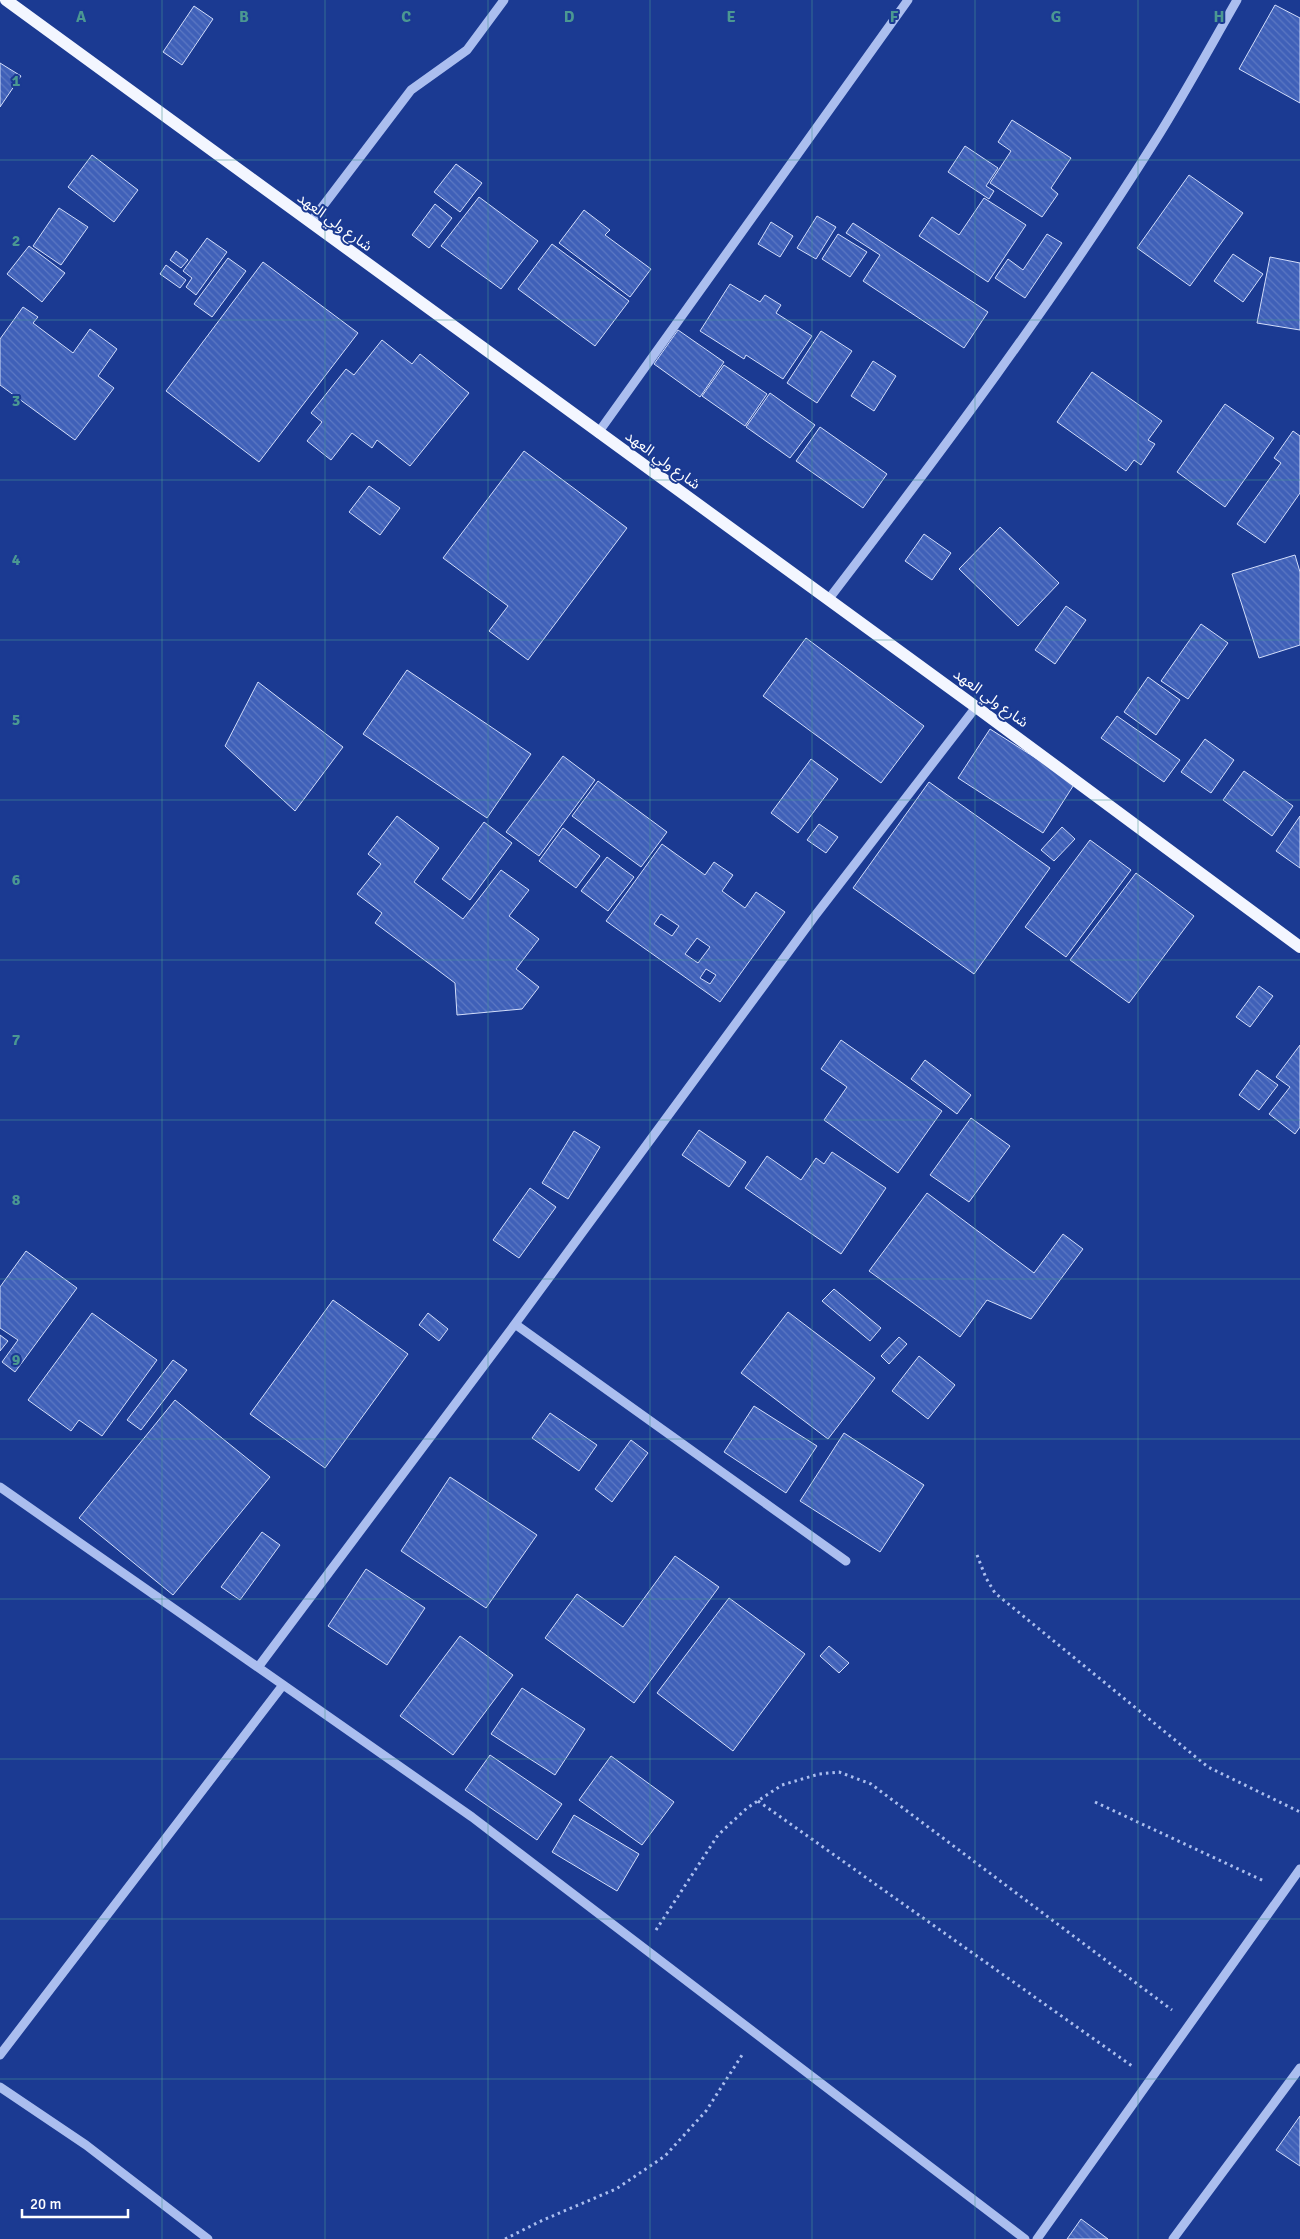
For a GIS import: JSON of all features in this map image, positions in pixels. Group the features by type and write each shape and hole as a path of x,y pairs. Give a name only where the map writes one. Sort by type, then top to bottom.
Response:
{"main road":[{"name":"شارع ولي العهد","path":"6,0 976,707 1300,947"}],"street":[{"path":"310,223 411,90 466,50 504,0"},
{"path":"598,433 908,0"},
{"path":"828,600 920,481 1045,309 1156,140 1237,0"},
{"path":"259,1666 515,1324 814,917 976,707"},
{"path":"515,1324 846,1561"},
{"path":"0,1487 259,1666 472,1817 645,1947 1025,2239"},
{"path":"0,2055 283,1684"},
{"path":"1038,2239 1300,1869"},
{"path":"1173,2239 1300,2068"},
{"path":"0,2087 86,2145 208,2239"}],"path":[{"path":"977,1555 986,1578 995,1593 1208,1767 1300,1812"},
{"path":"645,1947 718,1835 747,1808 782,1786 819,1774 839,1772 871,1784 1190,2024"},
{"path":"758,1800 1150,2080"},
{"path":"1095,1802 1285,1890"},
{"path":"505,2239 543,2220 616,2189 665,2156 706,2111 756,2033"}],"building":[{"path":"1275,5 1300,18 1300,103 1239,69"},
{"path":"194,6 213,19 182,65 163,52"},
{"path":"0,63 21,76 0,107"},
{"path":"1012,120 1071,158 1051,188 1058,194 1042,217 990,183 1011,151 998,142"},
{"path":"965,146 998,168 986,186 994,191 989,199 948,172"},
{"path":"92,155 138,190 114,222 68,187"},
{"path":"456,164 482,183 460,212 434,192"},
{"path":"1189,175 1243,213 1190,286 1137,248"},
{"path":"479,197 538,241 501,289 441,246"},
{"path":"984,198 1026,225 988,282 919,236 932,217 959,235"},
{"path":"435,204 452,218 429,248 412,235"},
{"path":"59,208 88,227 61,265 33,246"},
{"path":"584,210 610,230 605,235 651,269 630,297 559,243"},
{"path":"817,216 836,227 816,259 797,248"},
{"path":"771,222 793,236 780,257 758,244"},
{"path":"853,223 988,312 964,348 863,281 880,255 846,233"},
{"path":"838,234 867,252 850,277 822,259"},
{"path":"1047,234 1062,243 1025,298 995,278 1008,259 1023,270"},
{"path":"207,238 227,252 196,295 186,287 192,278 183,271"},
{"path":"552,244 629,301 595,346 518,289"},
{"path":"29,246 65,273 42,302 7,274"},
{"path":"176,251 188,260 181,268 170,260"},
{"path":"1233,254 1263,274 1243,302 1214,281"},
{"path":"1270,257 1300,263 1300,330 1257,323"},
{"path":"228,258 246,271 212,317 194,304"},
{"path":"263,262 358,333 259,462 166,391"},
{"path":"166,265 186,280 180,288 160,274"},
{"path":"730,284 760,302 765,295 781,305 776,313 812,336 783,379 746,355 744,359 700,331"},
{"path":"23,307 38,317 33,323 73,353 90,329 117,349 98,376 114,388 75,440 0,385 0,339"},
{"path":"678,330 724,362 700,397 654,364"},
{"path":"821,331 852,351 817,403 787,383"},
{"path":"382,340 412,364 420,354 469,393 410,466 377,440 372,448 352,433 331,460 307,441 322,422 311,413 346,369 354,375"},
{"path":"873,361 896,376 874,411 851,396"},
{"path":"724,365 767,394 745,426 702,396"},
{"path":"1092,372 1162,421 1148,440 1155,444 1141,465 1134,460 1126,471 1057,422"},
{"path":"770,393 815,425 790,458 746,427"},
{"path":"1225,404 1274,438 1225,507 1177,472"},
{"path":"820,427 887,474 863,508 796,461"},
{"path":"1293,431 1300,436 1300,493 1265,543 1237,524 1281,463 1274,458"},
{"path":"524,451 627,528 528,660 489,631 508,606 443,558"},
{"path":"369,486 400,508 380,535 349,512"},
{"path":"1000,527 1059,583 1018,626 959,569"},
{"path":"924,534 951,553 932,580 905,561"},
{"path":"1295,555 1300,572 1300,645 1259,658 1232,574"},
{"path":"1066,606 1086,620 1055,664 1035,650"},
{"path":"1201,624 1228,643 1188,699 1161,681"},
{"path":"806,638 924,726 881,783 763,696"},
{"path":"407,670 531,754 487,818 363,734"},
{"path":"1148,677 1180,700 1156,735 1124,712"},
{"path":"258,682 343,747 295,811 225,746"},
{"path":"1117,716 1180,760 1164,782 1101,738"},
{"path":"990,729 1075,783 1043,833 958,778"},
{"path":"1205,739 1234,760 1211,793 1181,772"},
{"path":"563,756 595,780 539,856 506,832"},
{"path":"811,759 838,779 798,833 771,813"},
{"path":"1244,771 1293,806 1272,836 1223,800"},
{"path":"598,781 667,832 641,867 572,816"},
{"path":"929,782 1050,868 974,974 853,888"},
{"path":"397,816 439,848 414,882 463,919 501,870 529,890 509,916 539,939 516,969 539,987 522,1009 457,1015 455,983 375,923 382,913 357,894 381,864 368,854"},
{"path":"1300,816 1300,868 1276,851"},
{"path":"484,822 512,843 470,900 442,879"},
{"path":"819,824 838,837 826,853 807,840"},
{"path":"1062,827 1075,839 1054,861 1041,850"},
{"path":"563,828 600,856 576,888 539,861"},
{"path":"1090,840 1131,870 1066,957 1025,927"},
{"path":"662,844 705,875 714,862 733,875 722,891 745,908 756,892 785,912 720,1002 606,921","holes":["661,914 679,926 672,936 654,924","697,938 710,947 698,963 685,954","706,969 716,975 710,984 700,978"]},
{"path":"607,857 634,877 608,911 581,891"},
{"path":"1136,873 1194,916 1129,1003 1070,960"},
{"path":"1259,986 1273,996 1250,1027 1236,1017"},
{"path":"841,1040 942,1111 898,1173 824,1120 847,1087 821,1069"},
{"path":"1300,1045 1300,1127 1295,1134 1269,1114 1290,1087 1276,1077"},
{"path":"925,1060 971,1095 957,1114 911,1079"},
{"path":"1257,1070 1278,1085 1259,1110 1239,1095"},
{"path":"971,1118 1010,1146 969,1202 930,1175"},
{"path":"699,1130 746,1162 729,1187 682,1155"},
{"path":"574,1131 600,1147 568,1199 542,1183"},
{"path":"832,1152 886,1188 841,1254 745,1188 767,1156 801,1180 816,1158 824,1164"},
{"path":"530,1188 556,1207 519,1258 493,1240"},
{"path":"927,1193 1034,1273 1063,1234 1083,1249 1031,1319 987,1300 960,1337 869,1271"},
{"path":"26,1251 77,1288 15,1372 2,1362 18,1340 0,1328 0,1287"},
{"path":"834,1289 881,1328 870,1341 822,1301"},
{"path":"333,1300 408,1354 325,1468 250,1414"},
{"path":"788,1312 875,1378 828,1439 741,1373"},
{"path":"92,1313 157,1360 102,1436 79,1420 71,1431 28,1400"},
{"path":"428,1313 448,1329 439,1341 419,1325"},
{"path":"0,1335 8,1341 0,1351"},
{"path":"899,1337 907,1344 889,1364 881,1356"},
{"path":"919,1356 955,1385 928,1419 892,1391"},
{"path":"173,1360 187,1370 141,1430 127,1420"},
{"path":"175,1400 270,1477 173,1595 79,1518"},
{"path":"754,1406 817,1446 786,1493 724,1452"},
{"path":"550,1413 597,1445 579,1471 532,1438"},
{"path":"844,1433 924,1485 880,1552 800,1501"},
{"path":"631,1440 648,1453 612,1502 595,1489"},
{"path":"450,1477 537,1535 486,1608 401,1551"},
{"path":"262,1532 280,1545 240,1600 221,1587"},
{"path":"675,1556 719,1587 634,1703 545,1638 577,1594 623,1627"},
{"path":"366,1569 425,1608 387,1665 328,1626"},
{"path":"729,1598 805,1654 733,1751 657,1693"},
{"path":"460,1636 513,1675 453,1755 400,1716"},
{"path":"829,1646 849,1663 839,1673 820,1656"},
{"path":"522,1688 585,1729 555,1775 491,1734"},
{"path":"490,1755 562,1804 537,1840 465,1790"},
{"path":"611,1756 674,1802 642,1845 579,1800"},
{"path":"574,1815 639,1854 617,1891 552,1852"},
{"path":"1300,2116 1300,2166 1276,2150"},
{"path":"1081,2219 1108,2239 1067,2239"}]}
